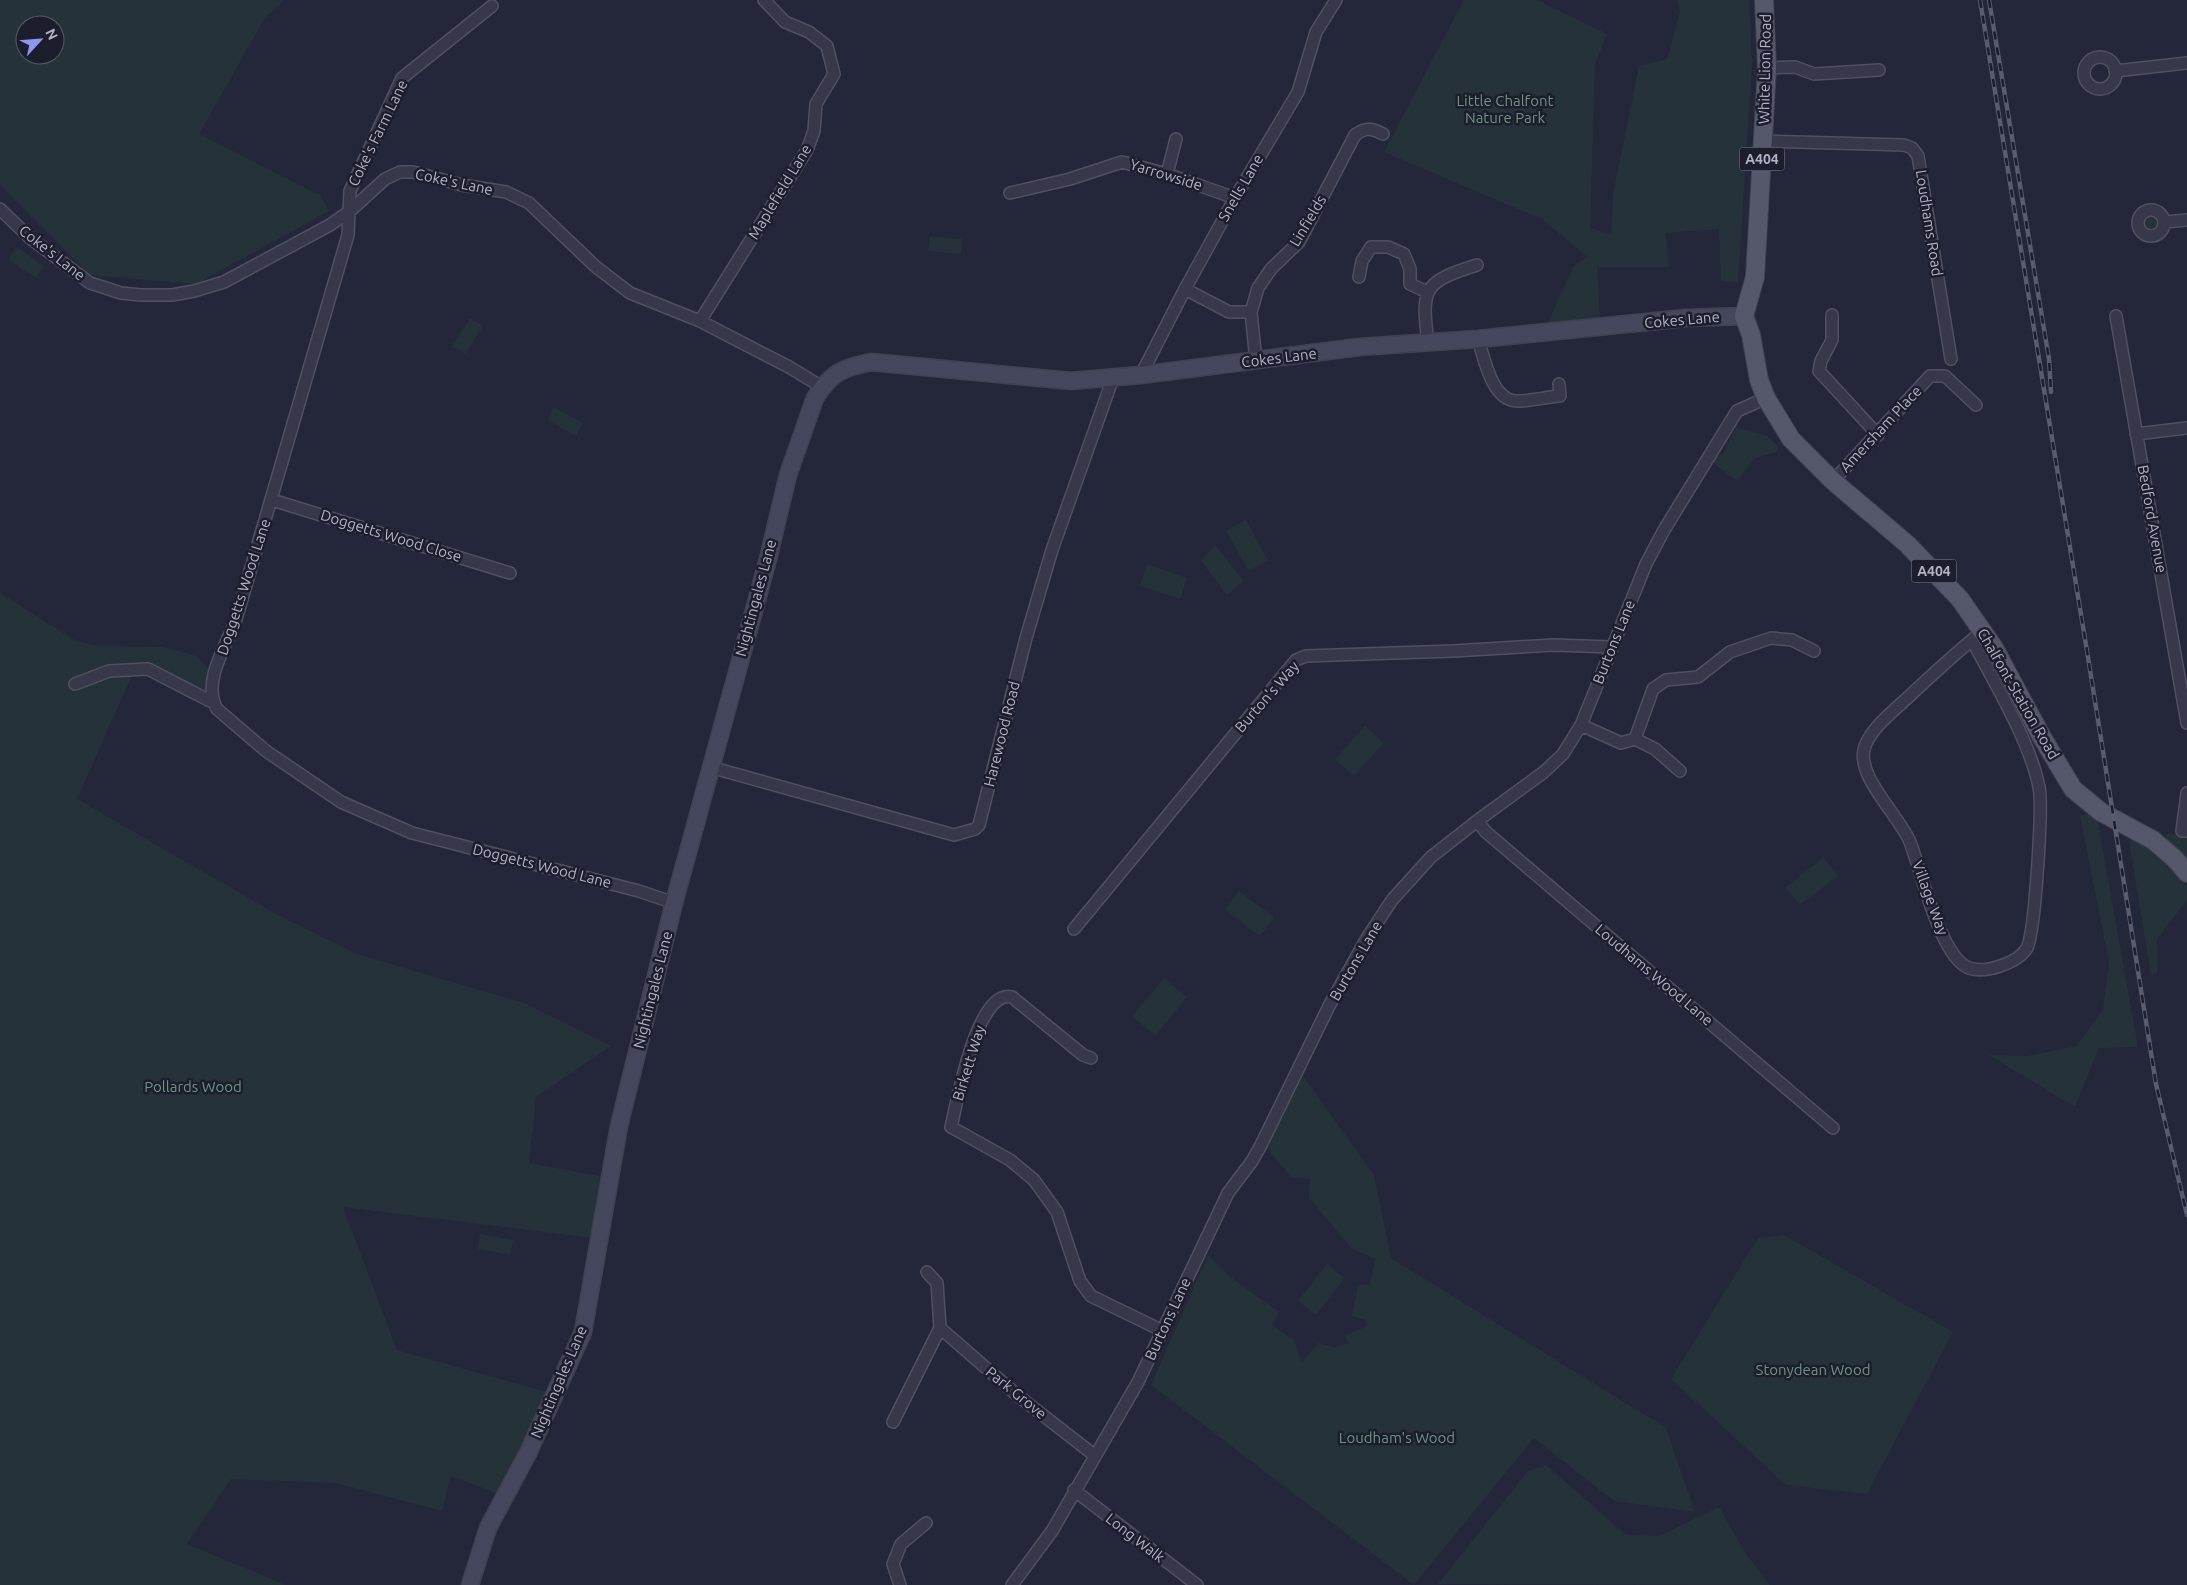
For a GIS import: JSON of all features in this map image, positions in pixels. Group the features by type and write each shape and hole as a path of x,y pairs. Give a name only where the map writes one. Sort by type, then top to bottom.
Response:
{"main road":[{"name":"White Lion Road","path":"1744,316 1755,277 1767,68 1764,0"},
{"name":"Cokes Lane","path":"822,387 844,367 871,362 1071,381 1141,375 1359,347 1478,339 1686,318 1744,316"},
{"name":"Chalfont Station Road","path":"1744,316 1751,335 1759,380 1766,398 1791,439 1833,481 1901,539 1942,578 2073,789 2101,812 2153,840 2175,859 2187,873"},
{"name":"Nightingales Lane","path":"470,1585 488,1528 528,1453 583,1332 619,1126 674,904 768,559 788,475 815,398 822,387"}],"street":[{"name":"Maplefield Lane","path":"700,321 807,150 814,132 816,104 834,74 827,46 809,32 785,22 764,0"},
{"name":"Snells Lane","path":"1141,375 1235,198 1298,92 1316,32 1336,0"},
{"name":"Coke's Farm Lane","path":"350,210 350,191 402,78 492,6"},
{"path":"2115,71 2187,63"},
{"path":"1767,68 1795,67 1814,74 1879,70"},
{"name":"Linfields","path":"1256,361 1251,312 1258,288 1267,275 1299,242 1355,135 1363,129 1371,128 1382,134"},
{"path":"1167,174 1176,139"},
{"name":"Loudhams Road","path":"1763,142 1904,145 1912,148 1918,156 1951,359"},
{"name":"Yarrowside","path":"1010,193 1070,179 1122,162 1167,174 1235,198"},
{"name":"Coke's Lane","path":"0,209 30,238 90,283 121,293 141,295 180,294 224,282 330,225 385,179 400,172 413,172 462,185 506,192 529,203 596,267 630,293 700,321 789,367 822,387"},
{"name":"Doggetts Wood Lane","path":"350,210 348,235 272,500 235,623 214,676 214,703 218,709 266,751 340,802 394,826 412,833 639,891 674,904"},
{"path":"2164,222 2187,220"},
{"path":"1359,277 1362,261 1371,247 1388,247 1404,254 1410,269 1410,284 1427,292"},
{"path":"1428,343 1424,309 1427,292 1432,284 1449,274 1476,265"},
{"path":"1185,289 1229,312 1251,312"},
{"path":"1832,315 1832,340 1821,360 1819,371 1878,435"},
{"name":"Bedford Avenue","path":"2116,316 2187,723"},
{"path":"1478,339 1488,372 1498,392 1515,401 1562,401 1559,384"},
{"name":"Amersham Place","path":"1833,481 1878,435 1913,389 1930,376 1945,376 1976,405"},
{"name":"Harewood Road","path":"710,767 954,835 975,829 979,825 1026,638 1052,550 1113,378"},
{"name":"Burtons Lane","path":"1012,1585 1052,1531 1094,1455 1138,1382 1228,1193 1256,1154 1329,1006 1367,938 1392,900 1431,857 1544,772 1563,754 1581,726 1646,564 1664,530 1735,414 1745,406 1766,398"},
{"path":"2136,434 2187,428"},
{"name":"Doggetts Wood Close","path":"272,500 510,574"},
{"name":"Village Way","path":"1978,636 2027,751 2039,787 2041,816 2032,918 2027,948 2011,962 1991,969 1968,968 1954,955 1939,930 1909,839 1862,764 1864,747 1875,729 1947,660 1978,636"},
{"path":"1635,739 1653,688 1666,680 1698,676 1730,652 1771,638 1792,640 1814,651"},
{"name":"Burton's Way","path":"1074,929 1296,660 1306,656 1453,651 1553,644 1612,647"},
{"path":"75,684 108,671 148,669 214,703"},
{"path":"1581,726 1621,743 1635,739 1655,749 1680,771"},
{"path":"2185,831 2187,793"},
{"name":"Loudhams Wood Lane","path":"1477,821 1486,832 1833,1128"},
{"name":"Birkett Way","path":"951,1127 975,1034 982,1020 1000,998 1012,997 1083,1055 1091,1058"},
{"path":"941,1133 951,1127 1010,1160 1034,1180 1057,1212 1080,1281 1092,1296 1163,1331"},
{"path":"893,1422 940,1328 937,1283 927,1272"},
{"name":"Park Grove","path":"940,1328 1017,1395 1094,1455"},
{"name":"Long Walk","path":"1074,1490 1196,1585"},
{"path":"900,1585 893,1564 901,1544 926,1522"}],"green space":[{"path":"0,0 284,0 265,18 199,134 320,195 329,211 196,284 90,275 0,185"},
{"name":"Little Chalfont Nature Park","path":"1464,0 1538,0 1607,34 1595,64 1590,228 1611,235 1613,194 1639,66 1667,59 1680,11 1677,0 1749,0 1752,63 1738,283 1721,281 1719,229 1666,233 1669,267 1597,267 1600,319 1547,325 1573,267 1587,257 1540,217 1384,152"},
{"path":"2151,209 2158,212 2161,219 2158,226 2151,229 2144,226 2141,219 2144,212"},
{"path":"930,236 962,239 961,254 928,251"},
{"path":"17,247 44,266 36,278 8,260"},
{"path":"470,318 483,326 465,354 452,346"},
{"path":"554,407 583,423 576,436 547,420"},
{"path":"1736,427 1767,436 1779,447 1776,452 1755,458 1737,481 1712,462 1725,451"},
{"path":"1246,520 1268,560 1249,571 1226,531"},
{"path":"1215,545 1244,581 1227,595 1201,561"},
{"path":"1147,564 1187,578 1180,599 1140,586"},
{"name":"Pollards Wood","path":"0,593 76,641 99,646 164,647 196,656 212,673 207,692 197,701 161,680 133,673 77,799 278,915 357,954 524,1003 611,1046 536,1097 529,1163 600,1176 592,1238 343,1207 397,1350 547,1392 504,1496 451,1476 442,1511 336,1483 231,1479 187,1544 286,1585 0,1585"},
{"path":"1365,726 1384,743 1354,776 1335,759"},
{"path":"2096,811 2138,1047 2099,1048 2075,1107 1989,1055 2028,1056 2076,1046 2103,1010 2109,963 2080,816"},
{"path":"2168,833 2187,837 2187,861 2164,840"},
{"path":"2132,835 2165,858 2187,886 2187,900 2157,939 2157,973 2151,975 2129,841"},
{"path":"1823,857 1838,876 1800,905 1785,888"},
{"path":"1239,891 1275,918 1260,936 1225,910"},
{"path":"1164,978 1187,997 1155,1036 1132,1016"},
{"name":"Loudham's Wood","path":"1303,1076 1374,1175 1391,1258 1666,1428 1695,1512 1614,1501 1534,1438 1414,1585 1151,1385 1208,1255 1233,1279 1279,1312 1272,1325 1294,1340 1302,1362 1318,1343 1334,1347 1348,1343 1345,1336 1367,1326 1366,1320 1352,1316 1358,1285 1370,1285 1375,1259 1351,1248 1309,1198 1310,1179 1292,1178 1265,1146"},
{"path":"480,1234 513,1240 510,1255 478,1249"},
{"name":"Stonydean Wood","path":"1784,1235 1953,1332 1867,1494 1786,1485 1671,1379 1758,1238"},
{"path":"1327,1264 1345,1278 1316,1315 1298,1301"},
{"path":"1546,1465 1626,1535 1659,1536 1719,1507 1746,1554 1770,1585 1438,1584 1528,1471"}],"railway":[{"path":"1980,0 2156,1084 2187,1215"},
{"path":"1989,0 2049,359 2051,392"}]}
